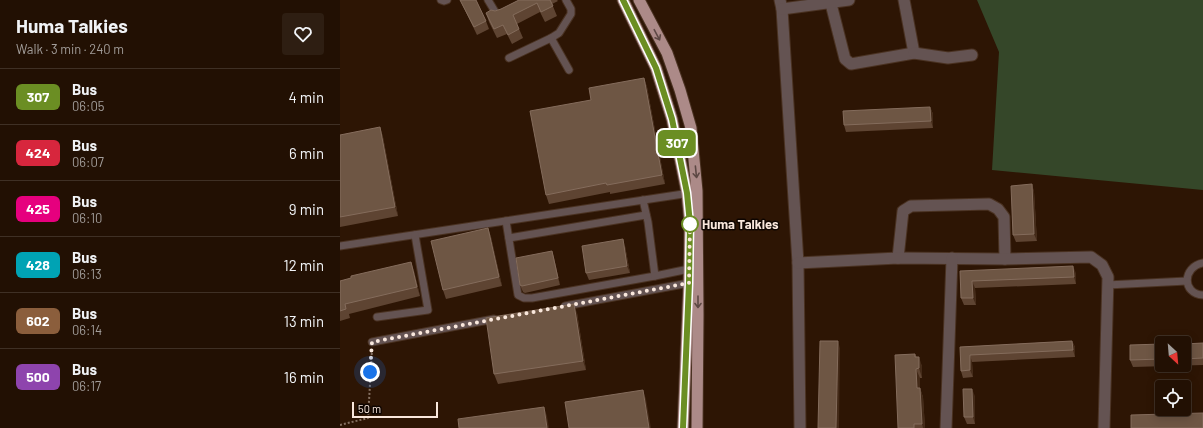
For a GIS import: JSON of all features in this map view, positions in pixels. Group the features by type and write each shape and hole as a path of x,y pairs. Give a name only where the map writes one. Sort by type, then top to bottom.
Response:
{"main road":[{"path":"623,0 656,68 692,192 682,428"},
{"path":"639,0 667,53 691,128 692,192 698,315 697,428"}],"street":[{"path":"800,428 798,263 781,5 849,0"},
{"path":"904,0 914,53"},
{"path":"830,1 845,59 851,64 914,53 948,58 972,55"},
{"path":"898,258 903,211 911,206 989,204 998,209 1004,217 1005,259"},
{"path":"798,263 898,258 1005,259 1091,257 1102,265 1108,277 1104,428"},
{"path":"946,428 952,258"}],"lane":[{"path":"441,0 444,2 447,0"},
{"path":"488,0 497,15 509,10"},
{"path":"509,58 559,33 571,14 571,9 566,0"},
{"path":"551,38 569,70"},
{"path":"340,246 692,192"},
{"path":"643,200 655,276"},
{"path":"509,238 646,215"},
{"path":"506,221 518,295 524,298 532,298 689,269"},
{"path":"377,317 428,310 415,235"},
{"path":"1203,264 1197,264 1192,267 1187,281 1191,290 1195,293 1203,295"},
{"path":"1107,285 1187,281"},
{"path":"556,307 689,283"},
{"path":"372,342 503,317"}],"path":[{"path":"340,425 368,418 372,342"}],"green space":[{"path":"977,0 1203,0 1203,190 992,170 999,52"}],"building":[{"path":"460,0 476,0 486,21 474,27"},
{"path":"519,0 550,0 553,6 541,12 537,3 513,15 519,29 508,35 503,25 494,29 486,13 491,10 495,11 501,9"},
{"path":"644,78 662,175 607,185 606,183 546,195 530,111 591,100 589,88"},
{"path":"930,107 931,121 844,125 843,111"},
{"path":"380,127 395,207 340,217 340,135"},
{"path":"1032,184 1034,234 1013,235 1011,186"},
{"path":"488,228 499,277 443,290 431,241"},
{"path":"623,239 627,266 586,273 582,246"},
{"path":"552,251 558,278 522,286 520,285 516,258"},
{"path":"411,262 417,287 345,304 346,309 340,311 340,281 351,278 351,276"},
{"path":"1073,266 1074,277 972,281 973,298 961,298 960,271"},
{"path":"574,304 583,361 494,374 486,318"},
{"path":"820,341 838,341 836,428 818,428"},
{"path":"1072,341 1073,350 970,355 970,370 961,371 960,347"},
{"path":"1203,343 1203,358 1191,359 1191,344"},
{"path":"1155,344 1155,359 1130,360 1130,345"},
{"path":"915,354 915,357 919,357 919,368 916,369 917,388 920,388 922,424 914,424 914,428 898,428 895,355"},
{"path":"963,389 972,389 973,417 964,417"},
{"path":"643,390 649,428 569,428 565,402"},
{"path":"544,407 547,428 459,428 458,419"},
{"path":"1191,413 1203,413 1203,428 1131,428 1131,415 1191,416"}],"bus line":[{"name":"307","path":"623,0 656,68 672,119 687,193 690,224 689,283 684,365 683,428"}],"place":[{"name":"Huma Talkies","path":"690,224"}],"route":[{"path":"370,372 372,342 689,283 690,224"}]}
